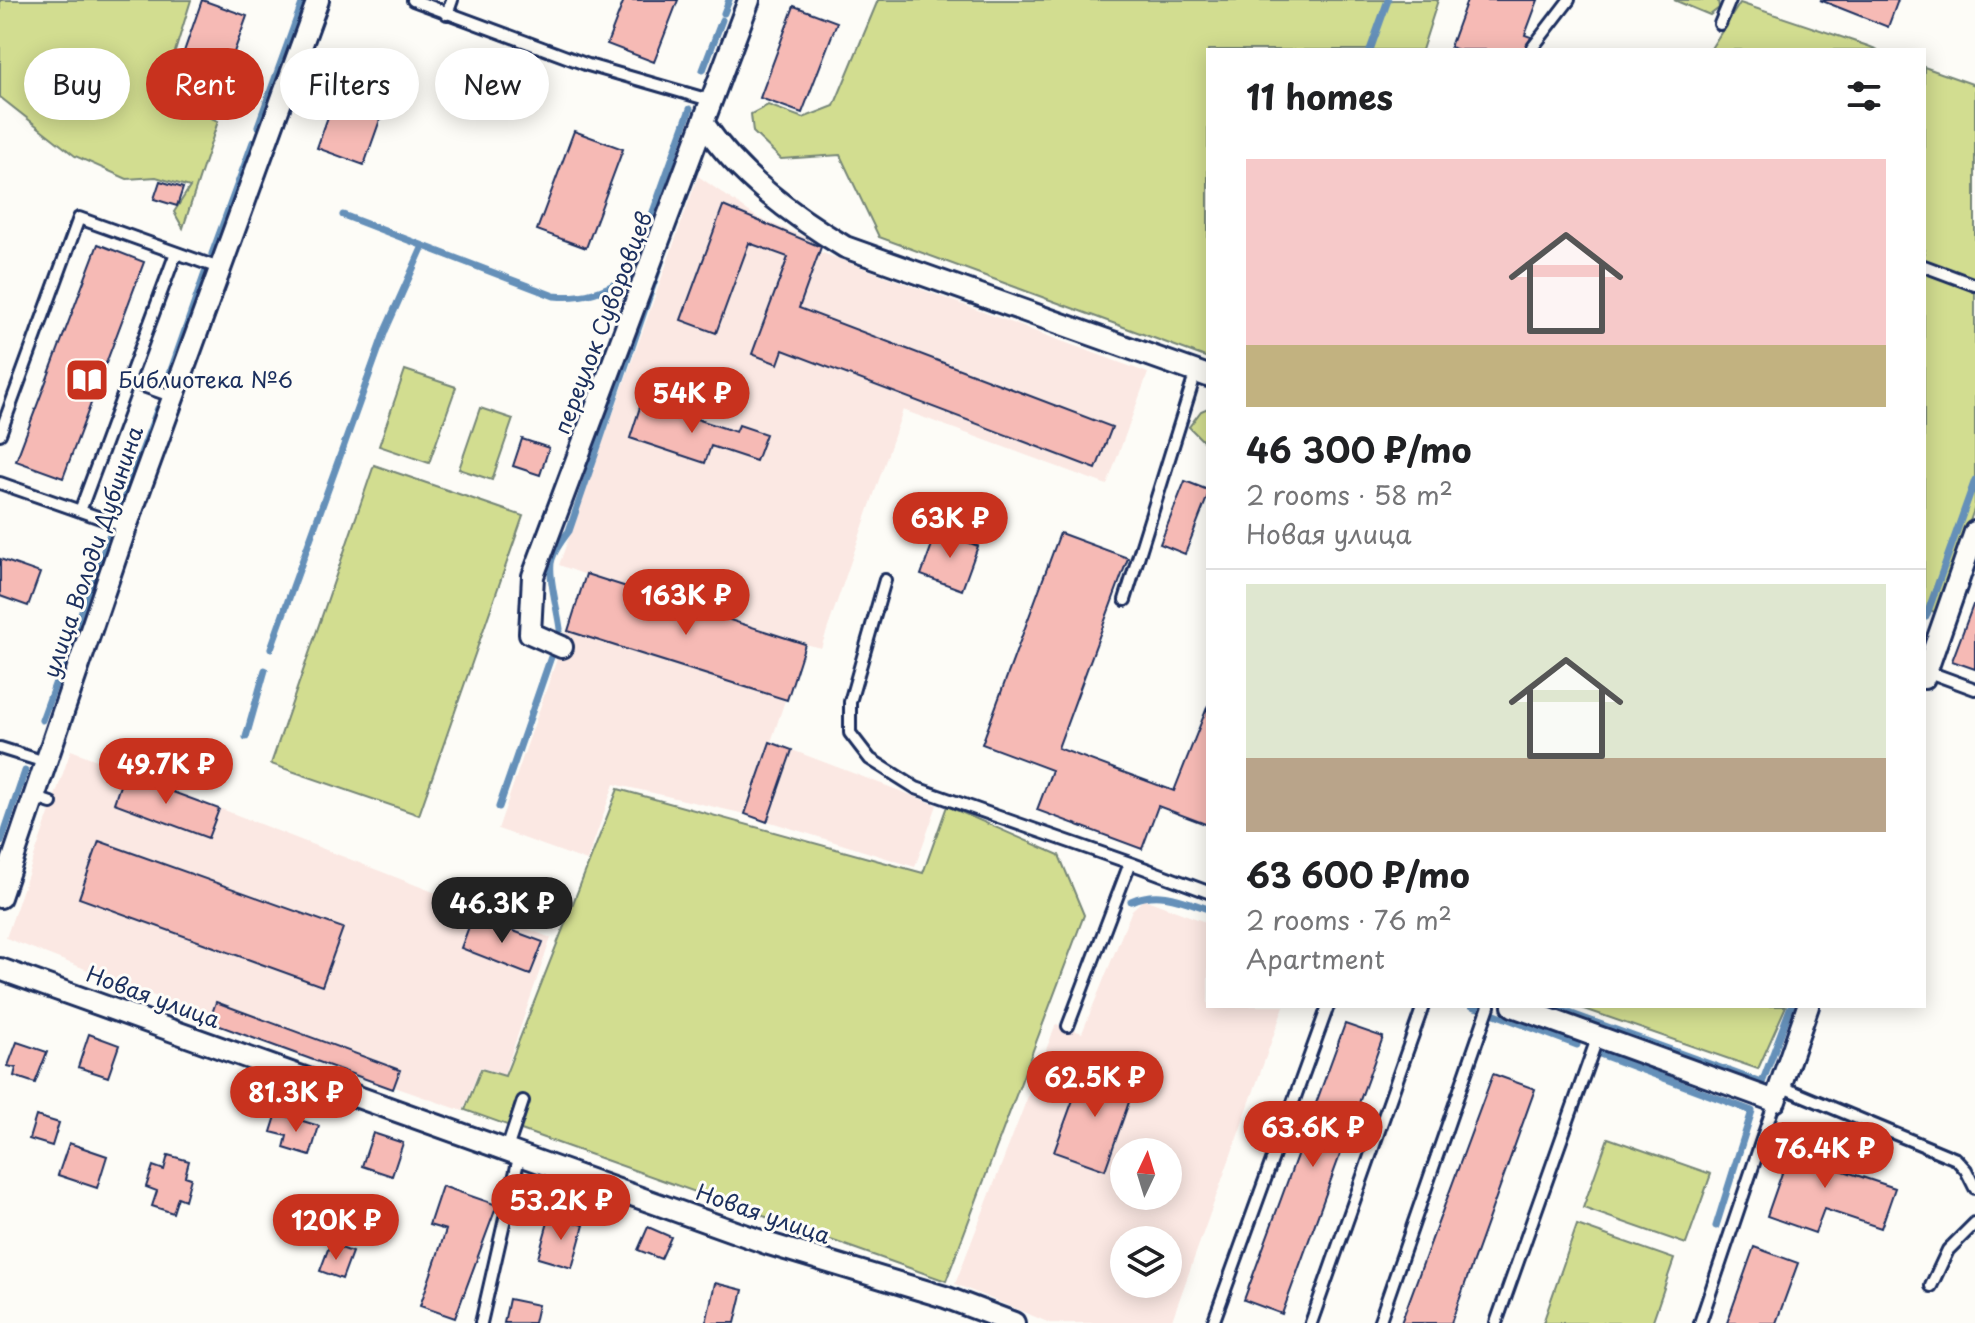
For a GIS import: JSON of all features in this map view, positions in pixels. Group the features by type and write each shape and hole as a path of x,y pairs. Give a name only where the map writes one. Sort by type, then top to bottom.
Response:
{"street":[{"name":"улица Володи Дубинина","path":"0,897 42,800 45,762 126,527 318,0"},
{"name":"переулок Суворовцев","path":"562,647 530,633 533,576 749,0"},
{"path":"704,124 717,144 793,216 845,247 1202,374"},
{"path":"1926,668 1931,638 1975,532"},
{"name":"Новая улица","path":"2,975 514,1151 769,1244 945,1297 1014,1323"},
{"path":"1519,1008 1778,1093 1807,1008"}],"lane":[{"path":"413,0 588,65 713,101"},
{"path":"447,14 452,0"},
{"path":"1533,47 1569,0"},
{"path":"1720,24 1730,0"},
{"path":"0,434 79,218 219,268"},
{"path":"80,511 174,258 179,254"},
{"path":"1926,267 1975,285"},
{"path":"1125,600 1202,374"},
{"path":"129,381 174,397"},
{"path":"0,483 126,527"},
{"path":"885,580 850,702 850,733 870,759 916,788 1206,891"},
{"path":"1926,674 1975,689"},
{"path":"0,748 45,762"},
{"path":"1068,1026 1130,863"},
{"path":"1213,1323 1327,1008"},
{"path":"1311,1323 1422,1008"},
{"path":"1379,1323 1488,1008"},
{"path":"1496,1323 1598,1036"},
{"path":"1700,1323 1778,1093 1956,1159 1971,1169 1975,1188"},
{"path":"481,1323 523,1101"},
{"path":"1931,1286 1948,1250 1975,1223"}],"shaded area":[{"path":"698,176 758,218 822,244 820,252 1148,373 1107,485 903,410 821,648 804,644 771,742 937,805 915,867 745,814 614,784 587,861 498,829 586,575 559,565"},
{"path":"71,750 551,938 504,1075 480,1067 463,1111 198,1018 194,1016 195,1012 6,938"},
{"path":"1144,899 1206,922 1206,1008 1283,1008 1182,1292 1182,1226 1110,1226 1110,1298 1180,1298 1171,1323 1050,1323 955,1284 1056,1024 1082,1033 1132,910"}],"green space":[{"path":"0,0 191,0 176,48 146,48 146,120 218,121 183,228 174,212 190,187 156,177 127,179 75,156 29,120 130,120 130,48 24,48 24,116 0,97"},
{"path":"878,0 1438,0 1423,48 1206,48 1206,357 879,237 840,155 781,159 753,132 751,114 768,105 803,118 834,106"},
{"path":"1674,0 1718,0 1719,8 1710,15"},
{"path":"1740,3 1873,48 1711,48"},
{"path":"1926,68 1975,85 1975,281 1926,263"},
{"path":"1926,273 1975,291 1975,507 1937,613 1926,609"},
{"path":"405,370 456,387 429,463 379,446"},
{"path":"480,408 513,419 492,480 459,469"},
{"path":"1206,409 1206,444 1189,427"},
{"path":"374,465 523,516 419,815 271,764"},
{"path":"618,789 923,873 947,806 1059,855 1084,915 946,1281 465,1110 481,1069 505,1076"},
{"path":"1582,1008 1785,1008 1758,1069"},
{"path":"1608,1138 1711,1174 1686,1244 1583,1208"},
{"path":"1577,1225 1674,1259 1652,1323 1543,1323"}],"building":[{"path":"202,0 247,16 235,48 185,48"},
{"path":"624,0 678,0 654,62 607,44"},
{"path":"1467,0 1538,0 1525,35 1531,37 1527,48 1450,47"},
{"path":"1820,0 1898,0 1888,27"},
{"path":"794,6 837,22 802,113 760,98"},
{"path":"327,120 380,120 364,165 317,148"},
{"path":"574,131 623,149 586,248 537,230"},
{"path":"160,181 183,188 177,206 154,199"},
{"path":"723,206 821,247 799,308 1112,427 1096,469 783,350 778,364 752,354 788,257 749,243 716,333 681,320"},
{"path":"98,244 144,262 63,478 16,461"},
{"path":"642,401 736,432 739,425 766,434 756,461 711,446 705,463 630,438"},
{"path":"522,439 549,448 540,475 513,466"},
{"path":"1185,481 1206,489 1206,500 1185,554 1160,544"},
{"path":"937,531 978,546 962,590 921,575"},
{"path":"1060,533 1128,558 1058,748 1174,791 1206,710 1206,824 1158,806 1142,849 1037,810 1052,770 982,744"},
{"path":"0,559 40,573 28,606 0,596"},
{"path":"586,574 805,644 787,700 568,631"},
{"path":"1975,605 1975,669 1952,661"},
{"path":"770,742 792,750 767,822 745,814"},
{"path":"124,774 219,809 208,838 114,803"},
{"path":"99,841 343,928 322,986 79,898"},
{"path":"473,916 543,942 530,975 461,948"},
{"path":"216,1002 400,1070 393,1089 209,1022"},
{"path":"1345,1024 1383,1037 1282,1314 1244,1300"},
{"path":"89,1034 119,1045 108,1077 78,1067"},
{"path":"17,1042 47,1052 35,1083 14,1076 16,1068 8,1066"},
{"path":"1085,1067 1135,1085 1116,1138 1110,1138 1110,1156 1105,1170 1054,1152"},
{"path":"1493,1074 1535,1089 1451,1323 1401,1323"},
{"path":"277,1113 319,1126 310,1156 284,1148 287,1136 271,1132"},
{"path":"36,1116 59,1123 52,1146 29,1139"},
{"path":"373,1133 403,1143 392,1176 362,1166"},
{"path":"1795,1136 1843,1154 1838,1169 1895,1188 1881,1228 1824,1209 1815,1233 1767,1216"},
{"path":"69,1143 107,1156 97,1188 58,1175"},
{"path":"168,1155 189,1161 185,1176 191,1178 185,1200 178,1197 173,1213 152,1206 157,1191 146,1187 153,1166 164,1170"},
{"path":"442,1186 497,1205 455,1318 420,1306 446,1230 429,1225"},
{"path":"550,1215 584,1225 572,1268 538,1258"},
{"path":"648,1227 671,1237 661,1259 638,1250"},
{"path":"330,1244 352,1252 342,1279 320,1271"},
{"path":"1754,1247 1798,1263 1776,1323 1727,1323"},
{"path":"715,1283 743,1290 735,1323 706,1323"},
{"path":"509,1299 538,1305 534,1323 504,1323"}],"waterway":[{"path":"724,13 729,0"},
{"path":"1371,48 1388,0"},
{"path":"258,126 303,1"},
{"path":"703,70 722,20"},
{"path":"343,215 554,296 594,293 630,276 690,109"},
{"path":"212,254 253,142"},
{"path":"271,648 385,331 423,246"},
{"path":"560,629 552,582 552,559 569,531 661,262"},
{"path":"168,379 205,273"},
{"path":"118,515 158,408"},
{"path":"1926,617 1975,480"},
{"path":"42,720 110,534"},
{"path":"499,807 552,654"},
{"path":"246,737 265,670"},
{"path":"1,842 25,771"},
{"path":"1131,901 1160,896 1206,908"},
{"path":"1556,1008 1762,1083 1790,1008"},
{"path":"1495,1014 1577,1045"},
{"path":"1597,1053 1752,1111 1716,1226"}],"place":[{"name":"Библиотека №6","path":"87,380"}]}
